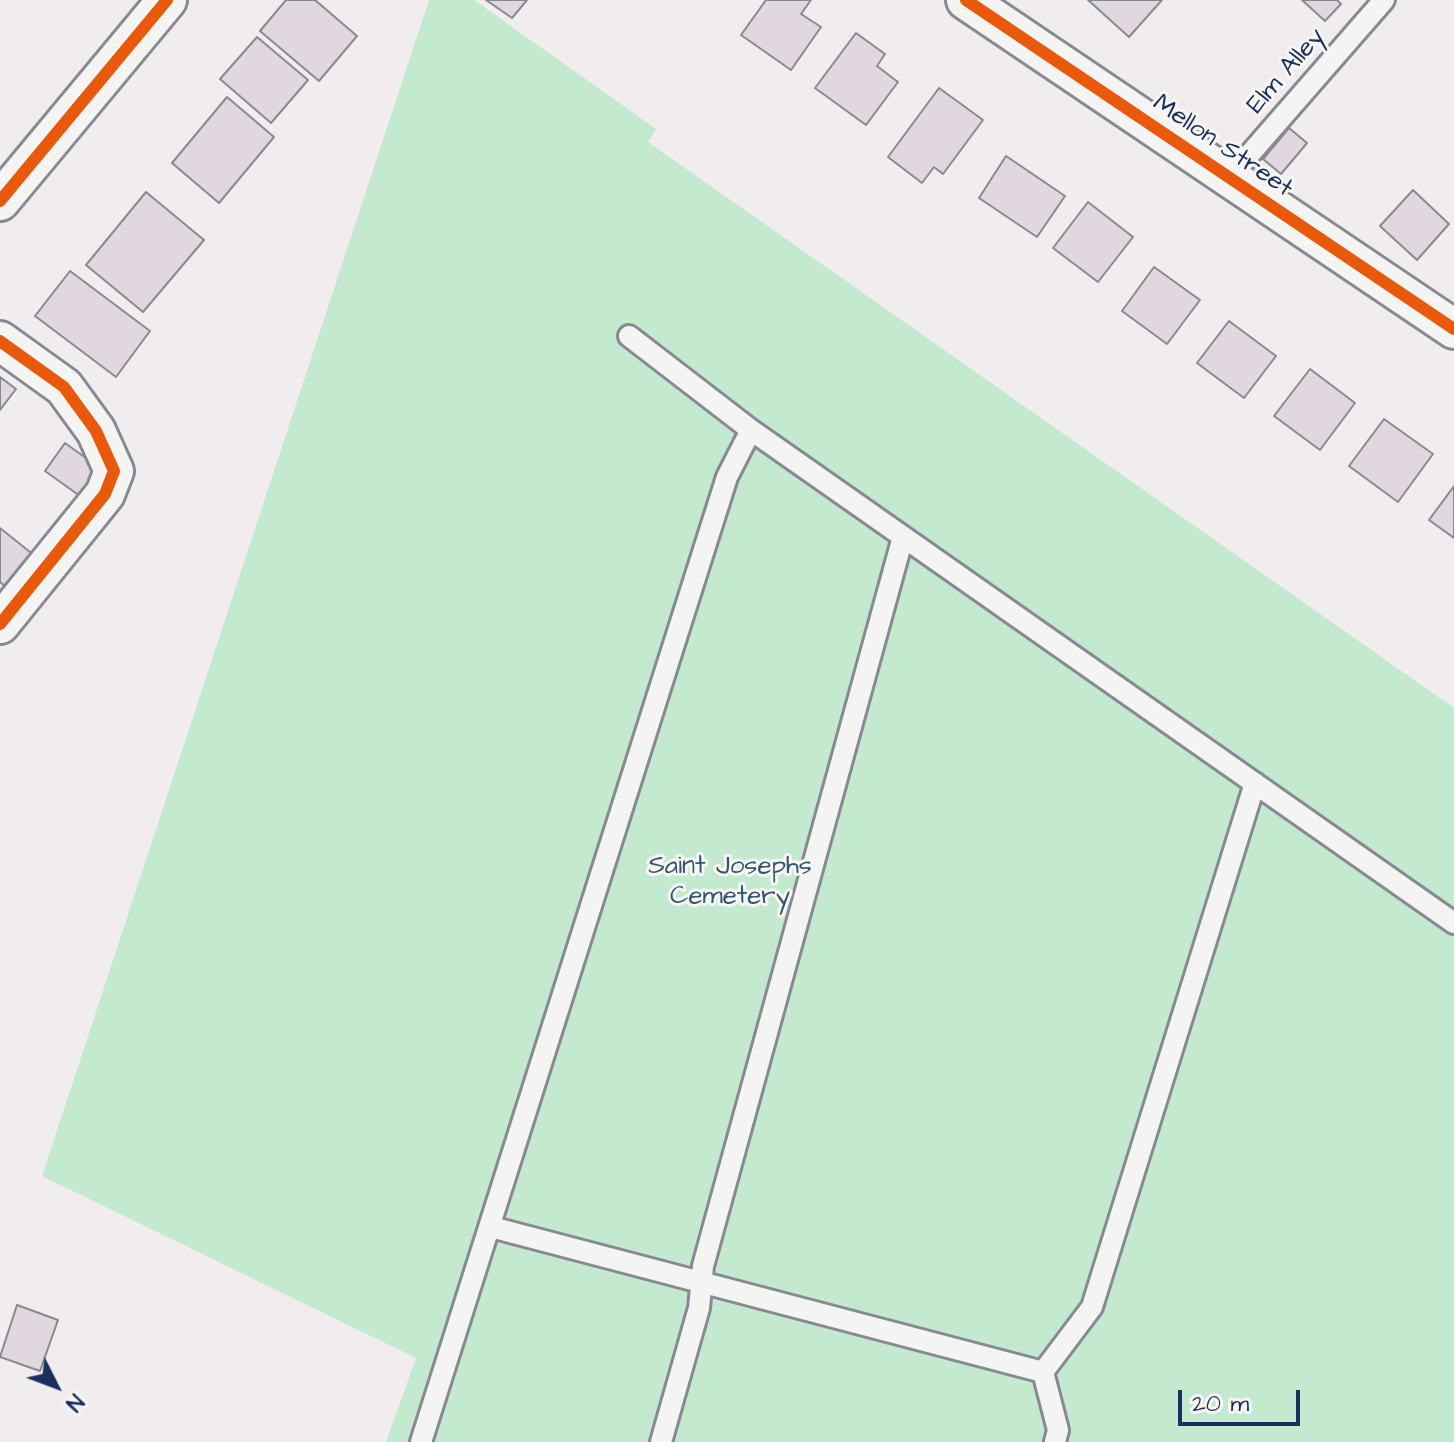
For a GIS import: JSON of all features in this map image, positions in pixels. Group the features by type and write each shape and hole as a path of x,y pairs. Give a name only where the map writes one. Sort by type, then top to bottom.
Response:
{"street":[{"path":"0,201 167,0"},
{"name":"Mellon Street","path":"966,0 1454,329"},
{"path":"0,624 105,494 114,471 96,431 64,387 1,342"}],"lane":[{"name":"Elm Alley","path":"1229,178 1384,0"},
{"path":"629,336 751,430 1454,923"},
{"path":"421,1442 727,477 751,430"},
{"path":"661,1442 699,1308 703,1266 903,537"},
{"path":"1043,1372 1092,1307 1255,783"},
{"path":"491,1227 1043,1372"},
{"path":"1043,1372 1058,1430 1055,1442"}],"green space":[{"name":"Saint Josephs Cemetery","path":"429,0 474,0 656,129 648,142 1454,708 1454,1442 386,1442 416,1358 42,1176"}],"building":[{"path":"286,0 315,0 357,36 319,81 260,31"},
{"path":"486,0 527,0 512,18"},
{"path":"766,0 811,0 801,14 821,27 791,70 741,35"},
{"path":"1088,0 1162,0 1129,37"},
{"path":"1302,0 1337,0 1341,4 1325,21"},
{"path":"856,33 885,54 877,66 898,82 866,125 815,88"},
{"path":"257,37 308,80 271,123 220,79"},
{"path":"939,88 983,120 943,174 934,167 922,183 888,157"},
{"path":"227,97 274,137 219,203 172,163"},
{"path":"1289,128 1307,143 1281,174 1263,159"},
{"path":"1006,156 1065,196 1037,237 979,198"},
{"path":"1413,190 1449,224 1417,260 1380,226"},
{"path":"146,192 204,240 143,312 86,265"},
{"path":"1088,202 1133,237 1098,282 1053,248"},
{"path":"1154,267 1200,300 1167,344 1122,311"},
{"path":"70,271 150,331 116,377 35,316"},
{"path":"1229,321 1276,356 1244,398 1197,363"},
{"path":"1310,369 1355,403 1320,450 1274,416"},
{"path":"0,377 16,389 0,410"},
{"path":"1384,419 1433,454 1398,502 1349,466"},
{"path":"65,443 104,471 84,499 45,471"},
{"path":"1454,486 1454,538 1429,520"},
{"path":"0,528 35,556 8,589 0,582"},
{"path":"17,1305 58,1320 40,1371 0,1357"}],"cycle path":[{"path":"0,201 167,0"},
{"path":"966,0 1454,329"},
{"path":"0,341 64,387 96,431 114,471 105,494 0,624"}]}
